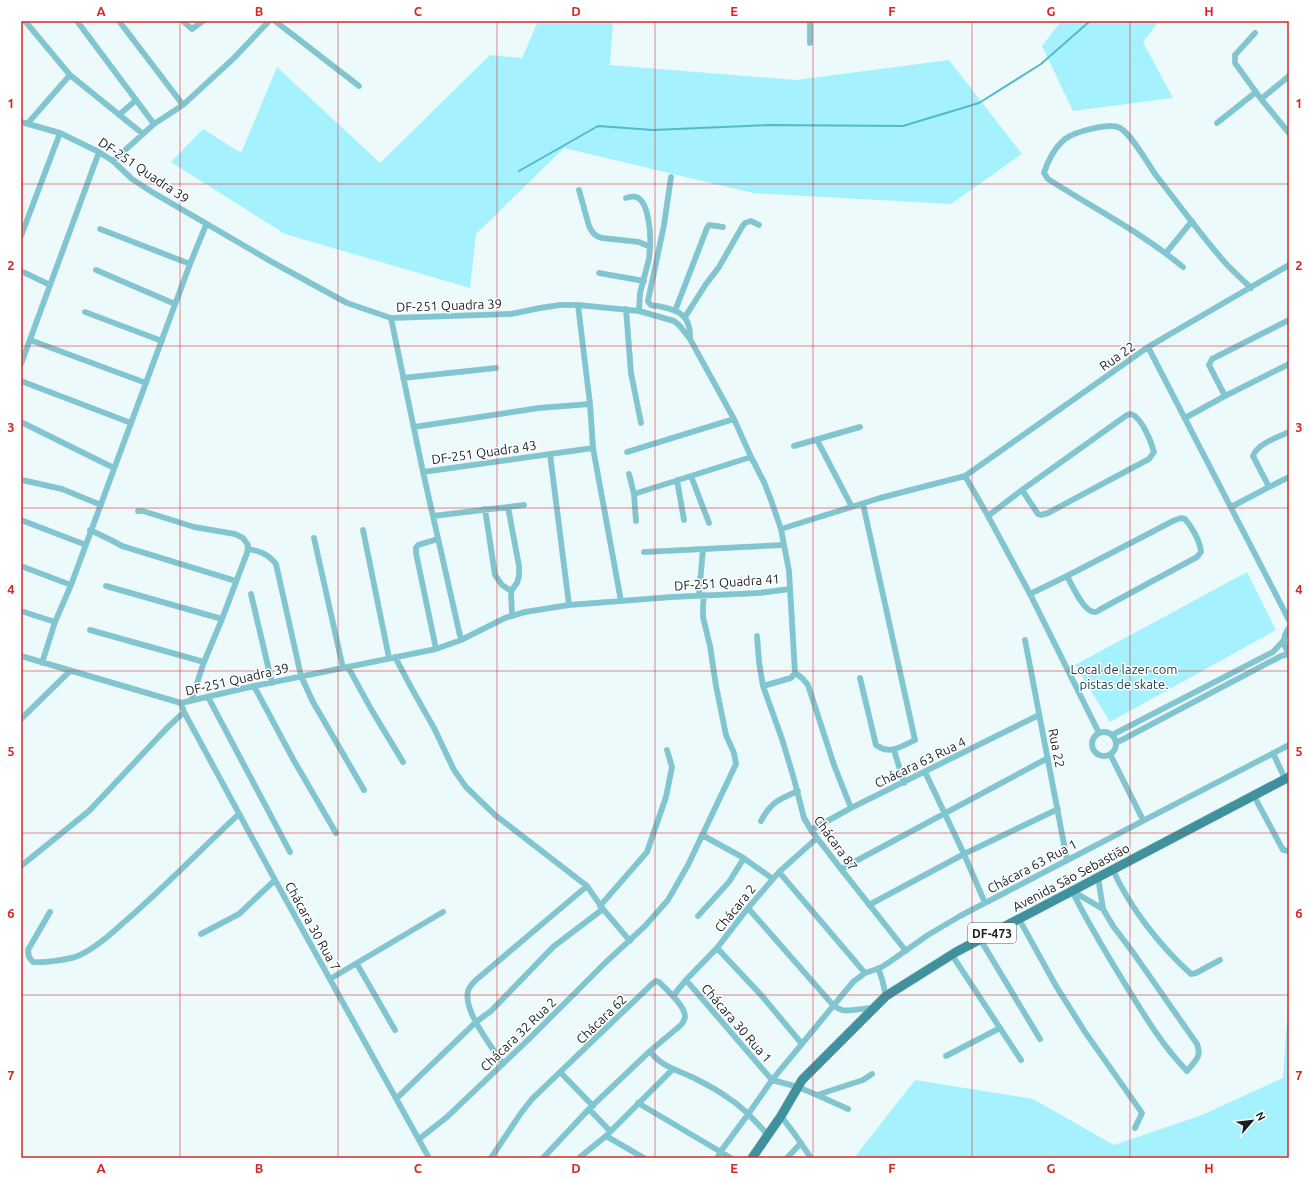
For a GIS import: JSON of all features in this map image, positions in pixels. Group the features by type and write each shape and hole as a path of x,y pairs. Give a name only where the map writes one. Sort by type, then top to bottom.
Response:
{"main road":[{"name":"Avenida São Sebastião","path":"754,1158 802,1080 872,1008 886,996 980,939 1287,778"}],"street":[{"path":"25,21 70,75 143,134"},
{"path":"77,21 154,124"},
{"path":"119,21 183,105"},
{"path":"183,21 192,29 203,21"},
{"path":"113,161 154,124 183,105 234,58 269,21"},
{"path":"275,21 359,86"},
{"path":"810,21 810,43"},
{"path":"1255,33 1236,55 1234,59 1235,63 1261,99 1289,133"},
{"path":"28,123 70,75"},
{"path":"1261,99 1289,76"},
{"path":"1217,123 1256,92"},
{"path":"119,115 136,100"},
{"name":"DF-251 Quadra 39","path":"21,122 60,133 99,152 113,161 132,179 206,225 347,303 391,318 511,314 560,305 578,305 626,309 674,321 690,339 734,419 751,457"},
{"path":"1183,267 1166,252 1048,179 1044,173 1045,169 1055,150 1065,139 1097,128 1111,126 1119,128 1127,134 1221,259 1251,288"},
{"path":"21,236 60,133"},
{"path":"21,364 99,152"},
{"path":"671,177 658,261 648,301 652,306 675,311 685,317 689,325 690,339"},
{"path":"579,190 592,232 596,236 639,242 650,247"},
{"path":"626,198 634,196 640,199 644,204 651,236 649,258 640,293 639,312"},
{"path":"685,317 719,267 742,227 751,221 759,225"},
{"path":"1166,252 1192,221"},
{"path":"42,663 55,622 71,585 90,530 101,505 190,264 206,225"},
{"path":"675,311 707,228 713,225 723,227"},
{"path":"100,229 190,264"},
{"name":"Rua 22","path":"781,529 852,507 965,476 1148,348 1289,266"},
{"path":"96,270 175,304"},
{"path":"21,271 50,285"},
{"path":"599,273 644,281"},
{"path":"578,305 590,404 593,448 621,601"},
{"path":"626,309 631,373 641,423"},
{"path":"85,312 162,341"},
{"name":"DF-251 Quadra 43","path":"391,318 423,472 593,448"},
{"path":"1225,396 1209,365 1212,359 1289,320"},
{"path":"30,340 146,383"},
{"path":"1148,348 1289,620"},
{"path":"1185,418 1289,364"},
{"path":"403,378 496,368"},
{"path":"21,381 131,423"},
{"path":"414,427 539,408 590,404"},
{"path":"988,516 1022,490 1127,415 1131,414 1139,418 1152,444 1154,452 1149,459 1048,513 1041,515 1038,514 1022,490"},
{"path":"628,452 734,419"},
{"path":"21,422 114,468"},
{"path":"794,446 860,427"},
{"path":"1268,487 1253,456 1254,452 1259,447 1289,432"},
{"path":"817,440 852,507"},
{"path":"550,454 569,605"},
{"path":"634,494 751,457"},
{"name":"DF-251 Quadra 41","path":"461,640 489,625 512,616 569,605 702,595 759,594 790,589 781,529 764,482 751,457"},
{"path":"423,472 461,640"},
{"path":"629,474 634,494 636,521"},
{"path":"691,476 709,523"},
{"path":"965,476 1030,594 1099,733"},
{"path":"1231,507 1289,477"},
{"path":"22,480 62,489 101,505"},
{"path":"677,480 684,520"},
{"path":"860,678 876,745 883,750 894,750 914,740 863,504"},
{"path":"433,516 524,505"},
{"path":"508,507 519,566 517,583 511,591 512,616"},
{"path":"485,510 495,575 502,585 511,591"},
{"path":"138,511 194,527 235,534 243,538 248,549 204,662 191,701"},
{"path":"1030,594 1175,520 1185,519 1189,523 1200,546 1201,552 1197,557 1095,612 1090,611 1084,606 1067,576"},
{"path":"21,520 86,545"},
{"path":"90,530 122,546 236,581"},
{"path":"363,530 392,657 434,728 454,770 466,787 501,820 587,886 630,941"},
{"path":"314,538 346,667 403,762"},
{"path":"436,649 416,548 418,545 438,539"},
{"path":"644,552 784,545"},
{"path":"248,549 265,553 276,564 301,676 312,702 364,790"},
{"name":"Chácara 32 Rua 2","path":"419,1139 447,1117 645,926 668,900 688,865 736,764 734,753 726,735 710,646 703,618 703,549"},
{"path":"21,566 71,585"},
{"path":"106,586 222,619"},
{"path":"763,686 791,678 795,673 790,589"},
{"path":"251,594 272,683"},
{"path":"21,611 55,622"},
{"path":"1116,743 1289,653 1284,645 1284,640 1286,632 1289,628"},
{"path":"90,630 204,662"},
{"name":"Chácara 87","path":"757,636 763,686 782,739 798,791 804,818 817,838 906,951"},
{"name":"DF-251 Quadra 39","path":"21,656 181,703 301,676 436,649 461,640"},
{"name":"Rua 22","path":"1026,640 1067,860"},
{"path":"1112,735 1273,652 1284,640"},
{"path":"21,719 70,671"},
{"path":"795,673 808,685 834,765 851,808"},
{"path":"254,686 336,833"},
{"path":"208,697 290,852"},
{"name":"Chácara 30 Rua 7","path":"181,703 184,712 239,814 429,1158"},
{"path":"21,866 89,811 184,712"},
{"name":"Chácara 63 Rua 4","path":"811,830 851,808 1039,714"},
{"path":"1108,732 1112,735 1116,743 1115,749 1110,754 1104,756 1098,754 1094,750 1092,743 1094,737 1099,733 1108,732"},
{"name":"Chácara 63 Rua 1","path":"925,772 964,854 985,903 1289,745"},
{"path":"397,1098 476,1022 491,1010 553,948 602,907 647,852 667,790 672,767 666,750"},
{"path":"894,750 904,782"},
{"path":"1273,753 1287,778"},
{"path":"1110,754 1143,820"},
{"path":"841,869 1048,758"},
{"path":"761,821 767,809 777,800 798,791"},
{"path":"1254,796 1283,850 1289,851"},
{"path":"869,905 964,854 1058,809"},
{"path":"50,912 28,950 29,957 33,962 75,957 103,941 147,903 202,848 239,814"},
{"path":"702,835 744,858 773,879"},
{"name":"Chácara 2","path":"673,996 686,980 717,948 748,908 779,872 817,838"},
{"path":"698,916 729,882 744,858"},
{"path":"1113,870 1118,882 1157,939 1191,974 1196,973 1220,960"},
{"path":"779,872 865,973"},
{"path":"1072,891 1090,927 1149,1024 1173,1056 1187,1071 1199,1056 1197,1044 1103,909 1098,877"},
{"path":"201,934 239,914 275,880"},
{"path":"503,1064 476,1022 468,1001 468,991 470,986 587,886"},
{"path":"1072,891 1103,909"},
{"path":"717,1158 772,1080 853,982 865,973 878,968 906,951 934,931 985,903"},
{"path":"748,908 833,1005 842,1011 848,1012 862,1008 872,1008"},
{"path":"330,980 443,912"},
{"path":"1019,919 1060,993 1085,1032 1142,1113 1135,1128"},
{"path":"980,939 1040,1039"},
{"path":"717,948 762,996 802,1044"},
{"path":"952,955 1021,1060"},
{"path":"356,964 395,1030"},
{"path":"878,968 886,996"},
{"name":"Chácara 30 Rua 1","path":"686,980 772,1080"},
{"name":"Chácara 62","path":"491,1158 532,1099 656,981 673,996"},
{"path":"543,1158 591,1107 650,1051 681,1025 684,1020 685,1013 673,996"},
{"path":"946,1056 1000,1028"},
{"path":"650,1051 663,1064 699,1080 749,1113 768,1135"},
{"path":"579,1158 606,1136 672,1069"},
{"path":"561,1073 610,1131"},
{"path":"817,1096 863,1080 872,1074"},
{"path":"772,1080 798,1087 848,1108"},
{"path":"638,1103 731,1158"},
{"path":"781,1116 811,1158"},
{"path":"606,1136 644,1158"},
{"path":"787,1158 801,1144"}],"green space":[{"path":"538,21 613,21 610,65 796,80 949,60 1022,154 951,204 753,193 564,148 476,234 470,288 285,234 171,162 203,129 241,153 277,67 380,163 490,55 522,58"},
{"path":"1061,21 1159,21 1143,42 1173,98 1073,111 1042,46"},
{"name":"Local de lazer com pistas de skate.","path":"1247,572 1276,630 1110,722 1075,665"},
{"path":"1289,989 1289,1158 854,1158 915,1080 1033,1099 1114,1145 1202,1115 1283,1078"}],"waterway":[{"path":"519,171 598,126 653,130 770,125 903,126 979,103 1041,64 1090,21"}]}
